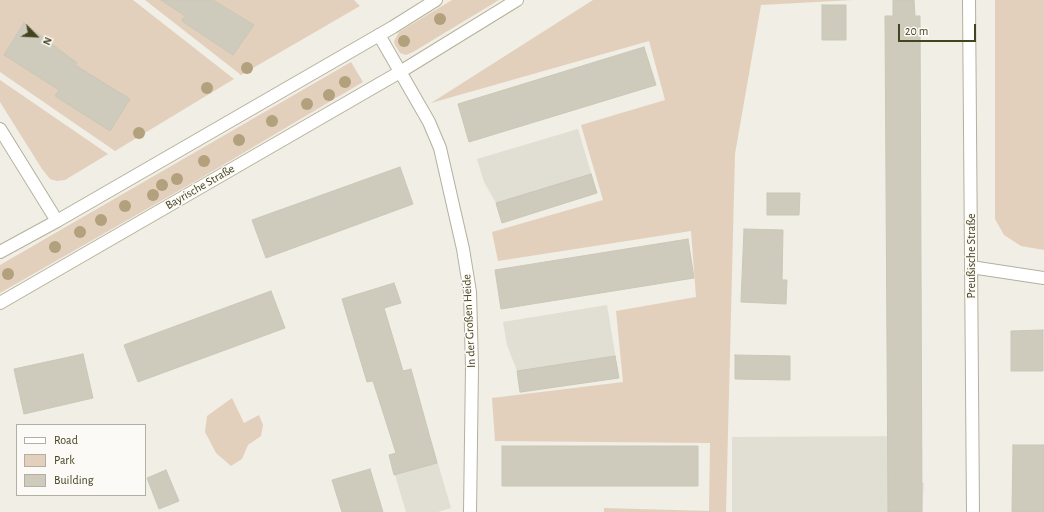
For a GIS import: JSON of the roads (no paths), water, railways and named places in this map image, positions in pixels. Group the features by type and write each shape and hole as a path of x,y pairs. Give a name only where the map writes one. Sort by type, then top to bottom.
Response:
{"street":[{"path":"0,252 57,221 379,35 436,0"},
{"name":"Bayrische Straße","path":"0,303 400,72 517,0"},
{"name":"Preußische Straße","path":"969,0 973,512"},
{"path":"379,35 400,72"},
{"name":"In der Großen Heide","path":"400,72 429,122 440,148 463,249 470,292 472,367 470,512"},
{"path":"0,129 57,221"},
{"path":"971,267 1044,278"}]}
